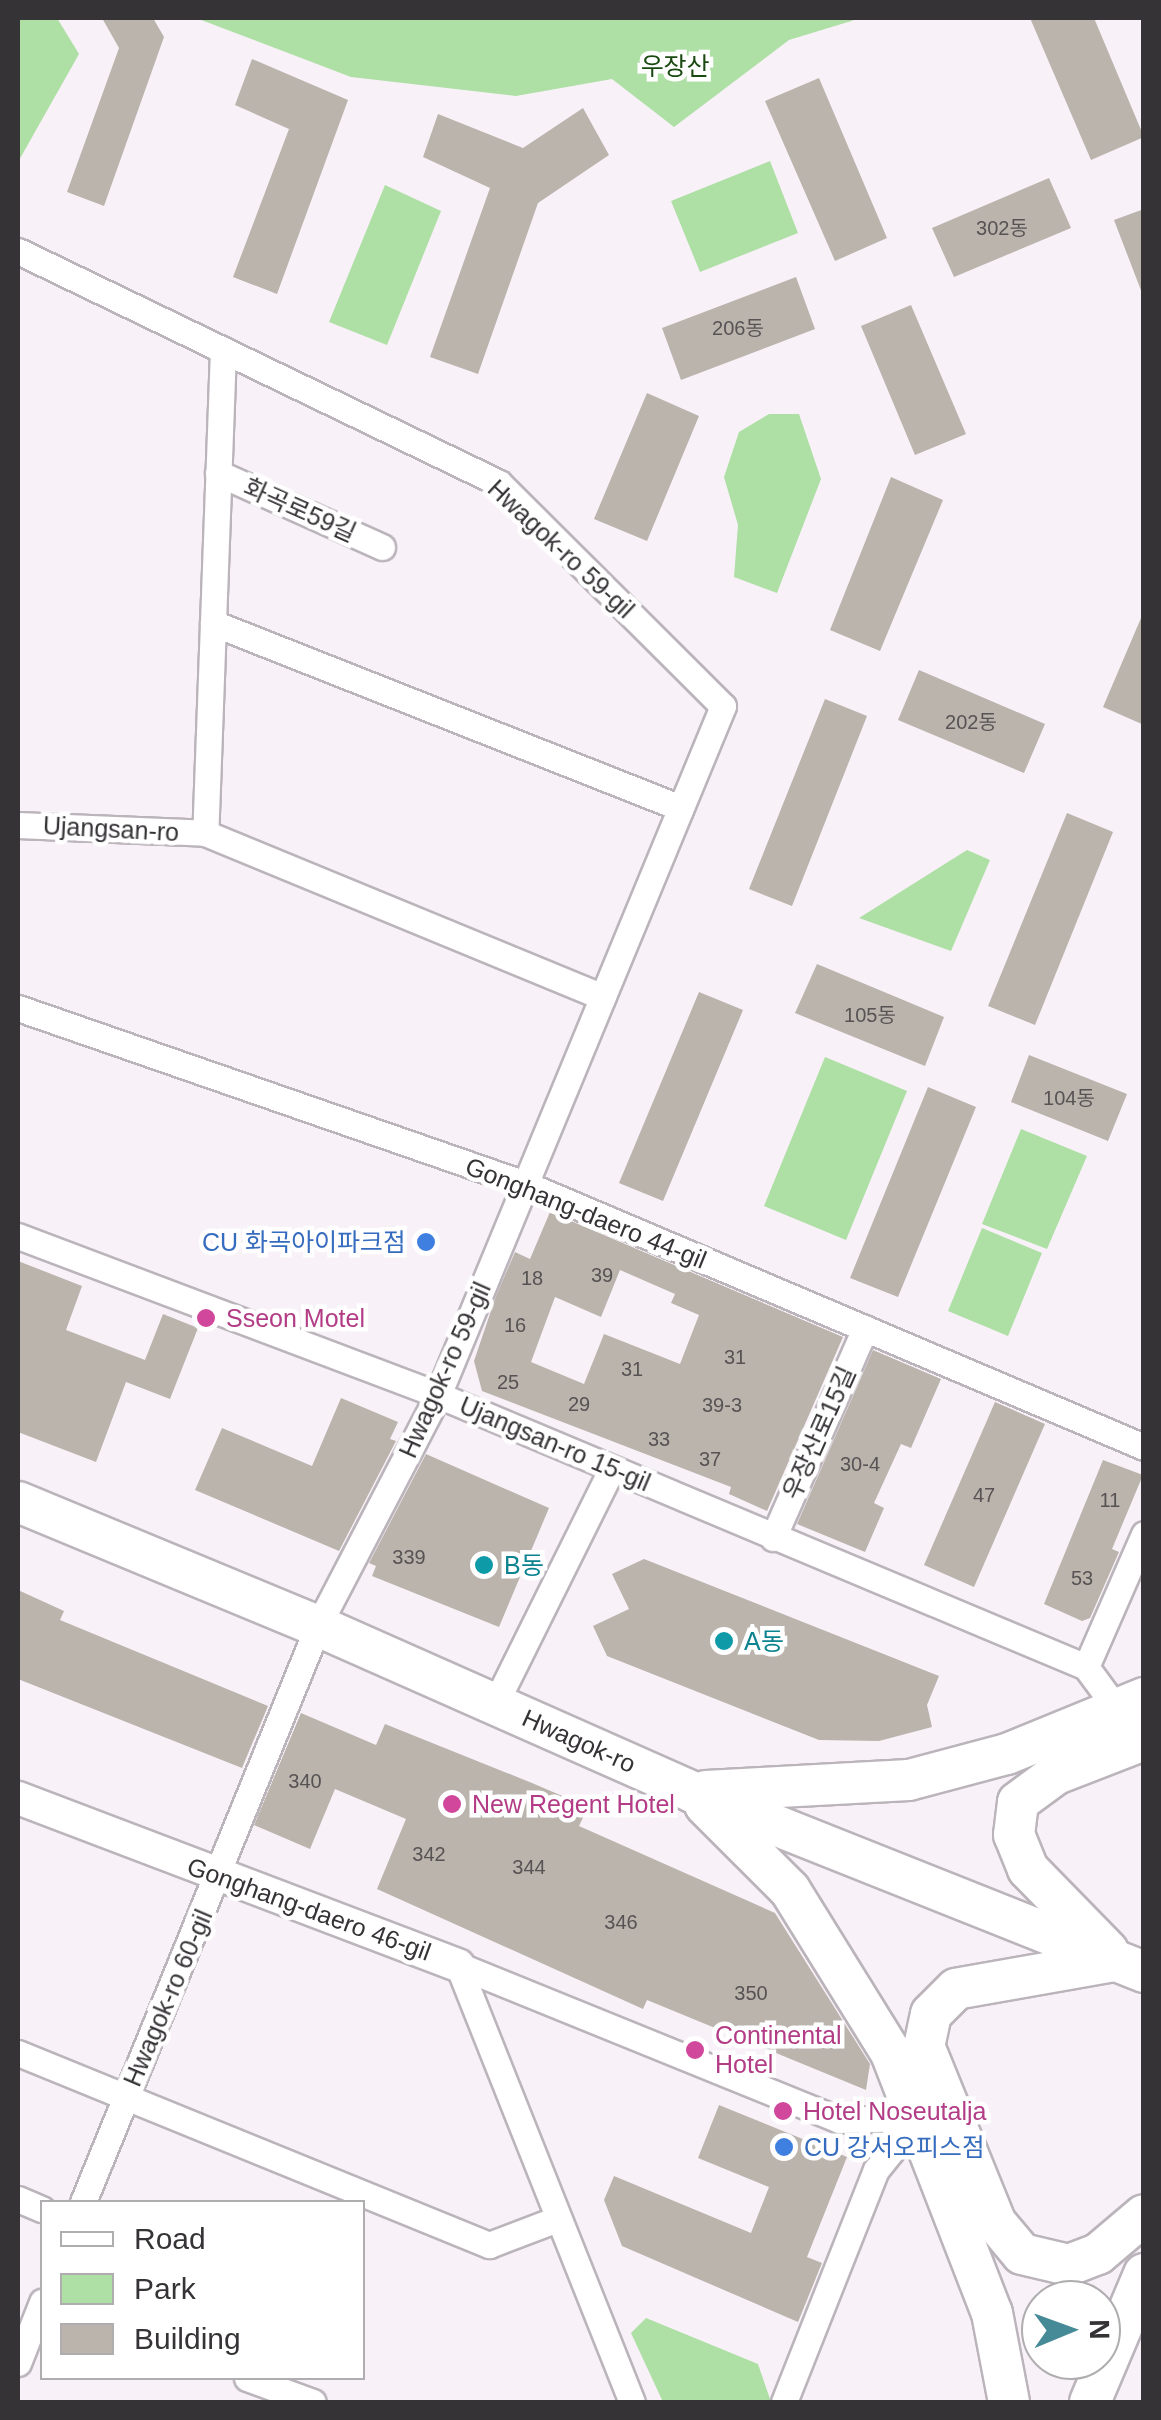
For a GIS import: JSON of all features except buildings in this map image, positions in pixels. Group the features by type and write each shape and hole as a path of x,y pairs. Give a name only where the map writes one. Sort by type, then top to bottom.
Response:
{"main road":[{"name":"Hwagok-ro","path":"18,1502 318,1626 692,1792 1131,1966"},
{"path":"692,1792 909,1780 1007,1754 1130,1704"},
{"path":"1131,1966 1028,1869 1014,1836 1018,1802 1056,1774 1144,1740"},
{"path":"692,1792 790,1890 836,1956 918,2118 992,2313 1010,2402"},
{"path":"1131,1966 956,1989 931,2014 924,2046 996,2223 1022,2254 1070,2265 1098,2254 1144,2216"},
{"path":"1090,2402 1144,2274"}],"street":[{"name":"Hwagok-ro 59-gil","path":"18,251 499,483 723,706 438,1395 318,1626"},
{"path":"223,350 206,833 603,997"},
{"name":"화곡로59길","path":"218,473 382,547"},
{"path":"213,622 681,808"},
{"name":"Ujangsan-ro","path":"18,825 206,833"},
{"name":"Gonghang-daero 44-gil","path":"18,1008 525,1184 1144,1447"},
{"name":"Ujangsan-ro 15-gil","path":"18,1236 438,1395 1086,1668"},
{"name":"우장산로15길","path":"773,1538 864,1328"},
{"path":"495,1704 612,1468"},
{"path":"1130,1704 1086,1668 1144,1534"},
{"name":"Hwagok-ro 60-gil","path":"84,2200 318,1626"},
{"name":"Gonghang-daero 46-gil","path":"18,1798 458,1965 632,2402"},
{"path":"458,1965 840,2120 918,2118"},
{"path":"18,2053 490,2246 557,2219"},
{"path":"784,2402 876,2170 918,2118"},
{"path":"20,2349 40,2306"},
{"path":"252,2380 313,2402"}],"green space":[{"path":"18,18 57,18 79,54 18,162"},
{"name":"우장산","path":"196,18 861,18 789,40 674,127 612,79 516,96 351,77"},
{"path":"770,161 798,233 700,272 671,201"},
{"path":"385,185 441,211 387,345 329,322"},
{"path":"769,414 799,414 821,479 777,593 734,577 738,525 724,477 739,432"},
{"path":"967,850 990,860 951,951 859,918"},
{"path":"825,1057 907,1091 846,1240 764,1206"},
{"path":"1021,1129 1087,1156 1047,1249 982,1224"},
{"path":"982,1228 1042,1253 1008,1336 948,1311"},
{"path":"646,2318 758,2364 771,2402 663,2402 631,2333"}],"place":[{"name":"CU 화곡아이파크점","path":"426,1242"},
{"name":"Sseon Motel","path":"206,1318"},
{"name":"B동","path":"484,1565"},
{"name":"A동","path":"724,1641"},
{"name":"New Regent Hotel","path":"452,1804"},
{"name":"Continental Hotel","path":"695,2050"},
{"name":"Hotel Noseutalja","path":"783,2111"},
{"name":"CU 강서오피스점","path":"784,2147"}]}
